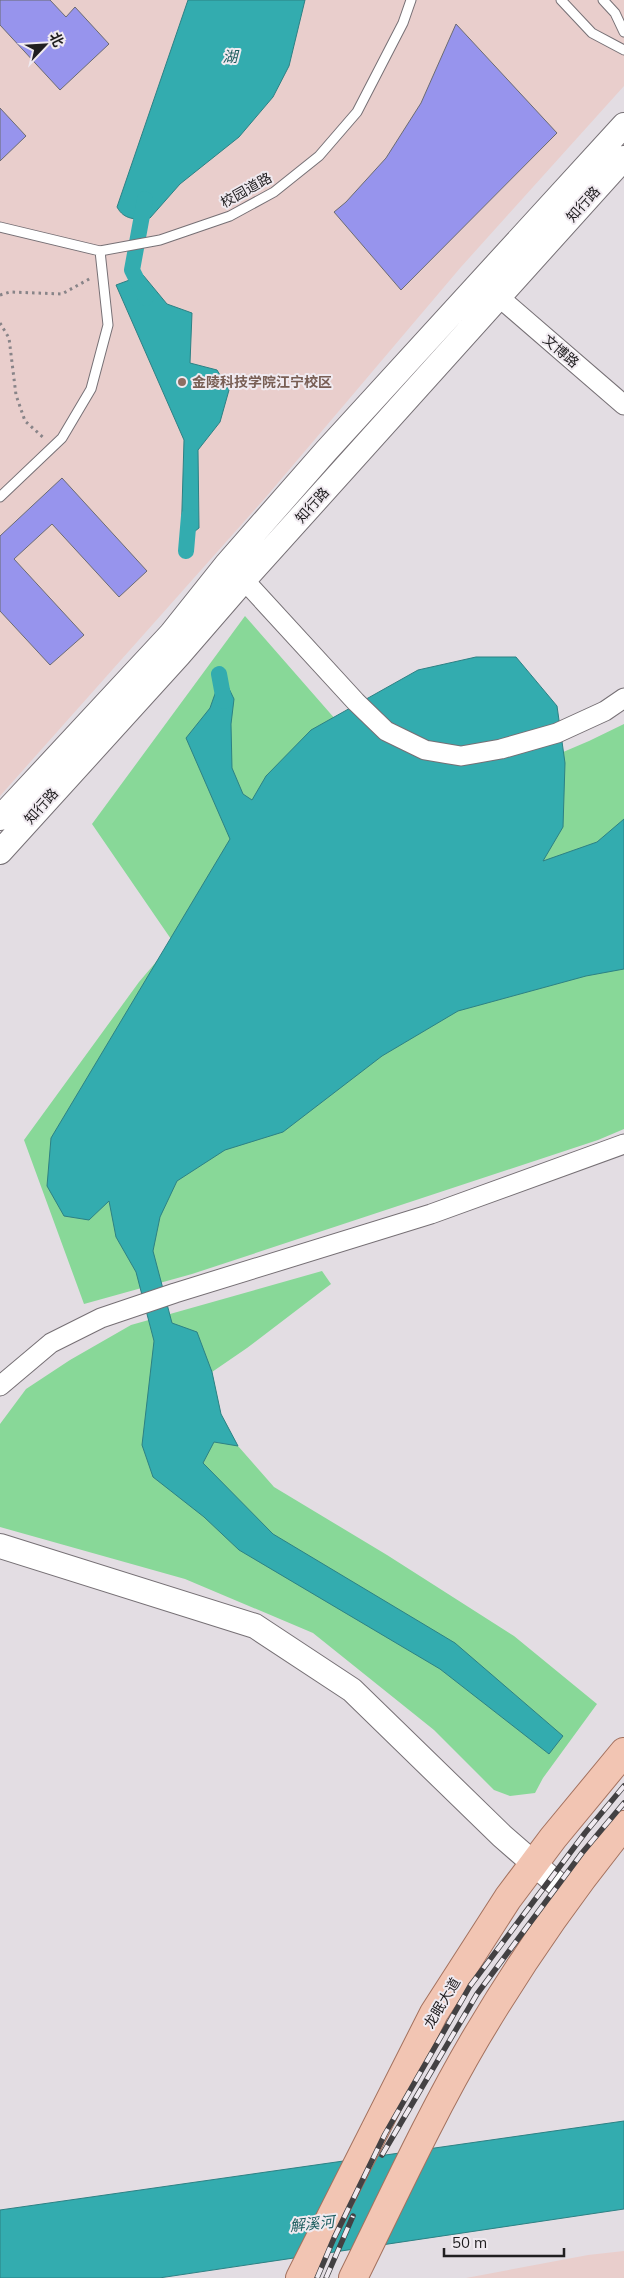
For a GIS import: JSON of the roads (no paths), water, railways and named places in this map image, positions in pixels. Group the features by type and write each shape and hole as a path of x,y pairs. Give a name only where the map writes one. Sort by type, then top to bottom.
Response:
{"main road":[{"name":"龙眠大道","path":"300,2278 434,2013 508,1898 624,1752"},
{"path":"352,2278 432,2120 477,2037 545,1928 624,1825"}],"street":[{"name":"知行路","path":"0,818 171,634 226,565 326,451 624,126"},
{"name":"知行路","path":"0,852 180,655 244,580 624,158"},
{"name":"文博路","path":"499,298 624,405"},
{"path":"244,580 356,702 386,731 426,750 461,756 500,749 557,733 605,711 624,698"},
{"path":"0,1386 51,1343 101,1318 175,1293 431,1214 624,1144"},
{"path":"0,1546 255,1626 352,1690 502,1836 570,1894"}],"lane":[{"name":"校园道路","path":"0,227 100,251 160,240 230,216 274,192 319,156 358,112 403,23 411,0"},
{"path":"561,0 592,33 624,50"},
{"path":"603,0 615,13 624,32"},
{"path":"0,497 62,438 91,389 108,325 100,251"}],"water":[{"name":"湖","path":"188,0 305,0 289,66 273,97 239,137 180,184 150,218 127,217 117,207"},
{"path":"143,275 167,304 192,313 190,363 217,370 229,390 220,422 198,450 199,528 181,542 184,440 116,285"},
{"path":"476,657 516,657 557,706 565,763 563,827 543,861 597,842 624,819 624,969 586,976 458,1011 382,1056 283,1132 225,1150 177,1181 160,1217 153,1251 172,1323 197,1332 212,1372 221,1414 238,1446 214,1442 203,1463 273,1534 455,1643 563,1736 549,1754 440,1669 239,1550 204,1517 153,1477 142,1445 154,1341 136,1272 116,1237 109,1201 89,1220 64,1216 47,1186 51,1138 230,839 186,738 210,708 222,674 234,699 231,724 232,768 243,794 252,800 266,776 311,730 418,670"},
{"name":"解溪河","path":"624,2121 624,2209 159,2278 0,2278 0,2210"}],"waterway":[{"path":"145,199 132,270 146,298"},
{"path":"186,551 189,516"},
{"path":"219,674 224,701"}],"railway":[{"path":"317,2278 334,2238 385,2134 470,1986 585,1833 624,1786"},
{"path":"382,2155 477,1994 582,1853 624,1803"},
{"path":"326,2278 353,2216"}],"place":[{"name":"金陵科技学院江宁校区","path":"182,382"}]}
